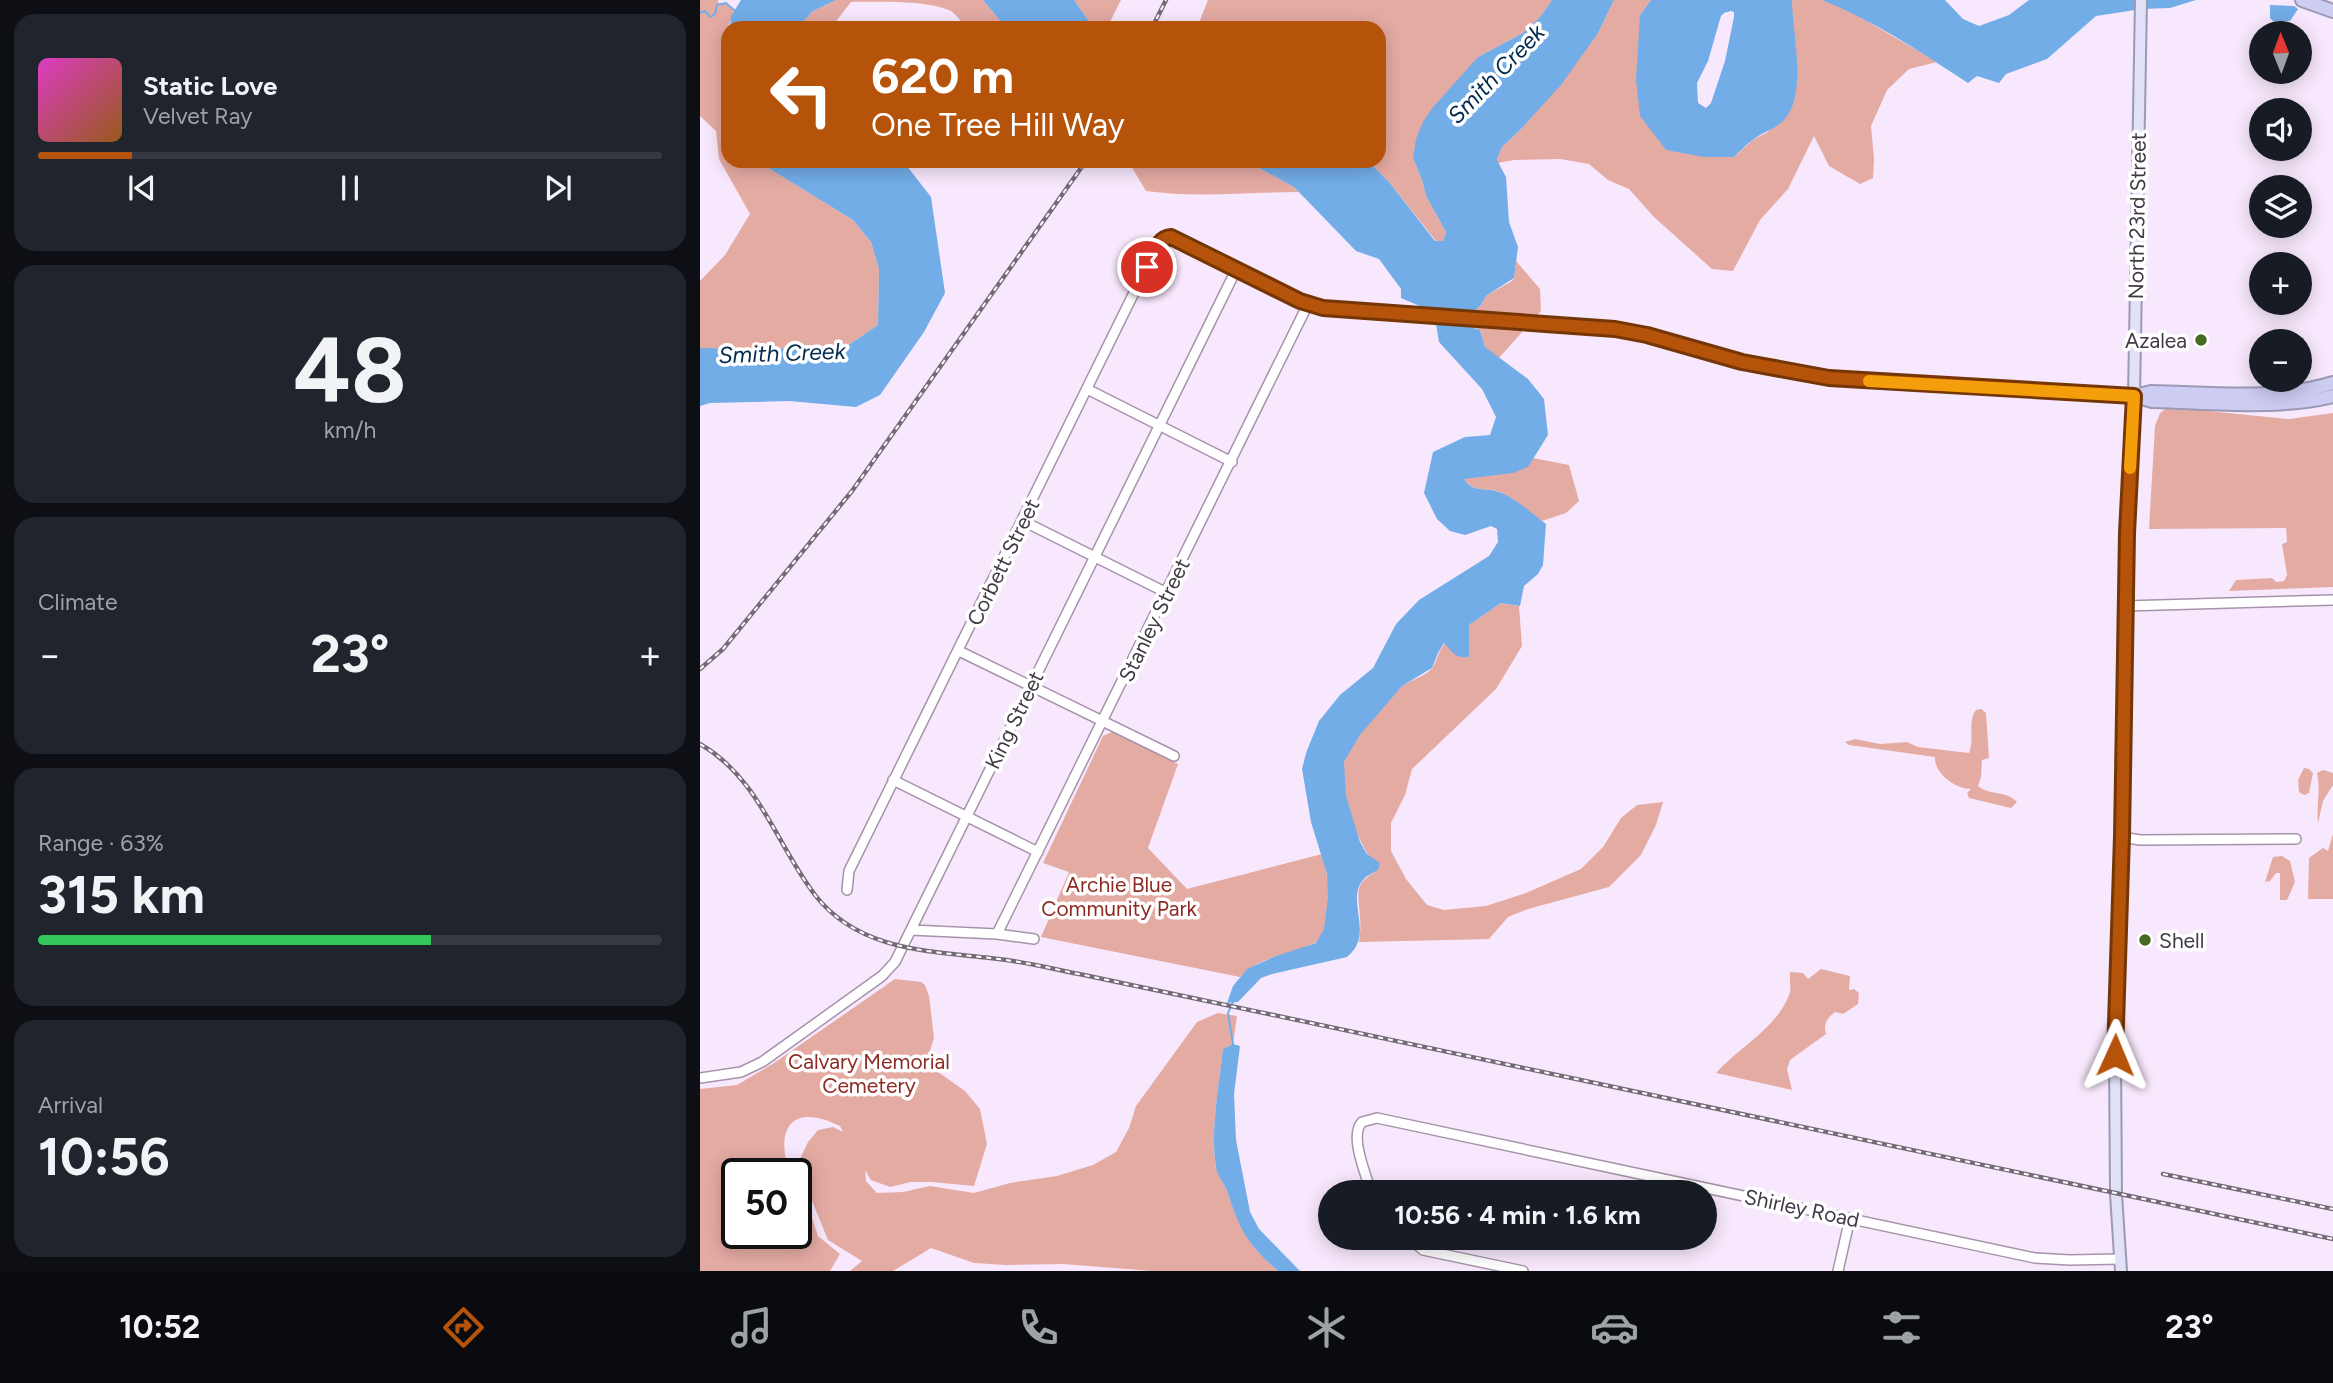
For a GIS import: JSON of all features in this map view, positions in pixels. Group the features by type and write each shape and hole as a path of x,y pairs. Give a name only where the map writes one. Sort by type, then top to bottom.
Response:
{"highway":[{"path":"2302,0 2333,12"},
{"path":"2134,396 2151,391 2267,394 2294,392 2333,383"},
{"path":"2134,396 2152,401 2264,403 2333,396"}],"main road":[{"name":"North 23rd Street","path":"2121,1271 2115,1103 2125,606 2134,396 2141,0"}],"street":[{"name":"Corbett Street","path":"848,890 849,871 1159,242 1166,237 1175,239 1236,270"},
{"path":"1236,270 1308,304 1334,310 1637,332 1742,362 1829,378 2134,396"},
{"name":"King Street","path":"700,1078 741,1072 762,1062 882,976 898,958 1236,270"},
{"name":"Stanley Street","path":"997,934 1308,304"},
{"path":"1087,389 1232,462"},
{"path":"1023,521 1167,593"},
{"path":"2125,606 2333,600"},
{"path":"959,652 1174,756"},
{"path":"894,780 1038,852"},
{"path":"2122,836 2140,840 2296,839"},
{"path":"911,930 997,934 1034,939"},
{"name":"Shirley Road","path":"1368,1180 1356,1131 1362,1122 1377,1118 1670,1180"},
{"name":"Shirley Road","path":"1717,1190 2035,1258 2120,1259"},
{"path":"1838,1271 1850,1218"},
{"path":"1423,1250 1523,1271"}],"green space":[{"path":"700,0 718,0 719,4 726,3 734,10 730,21 721,21 721,163 716,131 700,116"},
{"path":"836,0 983,0 1000,21 960,21 951,11 916,3 851,2 836,21 804,21 813,11"},
{"path":"1074,0 1121,0 1110,21 1089,21"},
{"path":"1208,0 1552,0 1540,17 1523,33 1478,57 1413,158 1426,196 1446,232 1443,241 1436,241 1375,168 1386,168 1386,21 1200,21"},
{"path":"1614,0 1651,0 1640,15 1734,157 1754,139 1768,132 1796,46 1792,27 1792,0 1822,0 1848,10 1937,62 1909,69 1887,90 1871,126 1873,178 1860,184 1829,166 1814,136 1788,189 1760,220 1733,271 1712,269 1654,217 1629,189 1608,180 1589,164 1560,159 1498,163 1502,147 1520,130 1598,33"},
{"path":"724,168 768,168 853,220 871,242 879,269 878,325 850,344 803,349 700,348 700,281 725,255 750,214"},
{"path":"1132,168 1259,168 1299,192 1203,194 1146,191"},
{"path":"1516,261 1540,289 1541,311 1498,359 1485,347 1480,330 1470,327 1464,320 1481,305 1486,296 1512,281"},
{"path":"2168,407 2289,419 2333,413 2333,587 2229,591 2236,580 2272,578 2276,582 2284,581 2287,575 2282,544 2287,542 2286,528 2149,529 2155,426 2160,413"},
{"path":"1533,458 1569,465 1579,501 1566,513 1542,521 1500,492 1475,488 1464,479 1528,467"},
{"path":"1501,603 1519,606 1522,646 1496,689 1412,769 1405,795 1391,823 1391,851 1406,879 1427,905 1444,910 1486,906 1526,893 1581,869 1603,847 1621,818 1637,805 1663,802 1656,825 1641,855 1609,887 1508,917 1489,939 1359,942 1359,890 1364,880 1378,870 1357,834 1348,806 1343,778 1346,757 1368,724 1395,693 1433,667 1445,643 1455,654 1469,657 1469,625"},
{"path":"1981,709 1986,713 1989,758 1982,760 1978,786 2013,798 2017,802 2011,808 1969,798 1967,793 1971,789 1958,786 1947,779 1938,769 1935,757 1849,745 1845,742 1855,739 1880,744 1907,742 1918,747 1969,753 1973,715 1976,710"},
{"name":"Archie Blue Community Park","path":"1112,732 1178,764 1148,848 1187,889 1322,854 1329,898 1326,921 1319,941 1257,964 1240,977 1041,937 1069,872 1043,863 1103,736"},
{"path":"2304,768 2313,773 2309,793 2304,795 2299,792 2298,780"},
{"path":"2323,770 2333,773 2333,785 2323,801 2318,823 2317,773"},
{"path":"2333,834 2333,899 2308,899 2309,858 2323,848 2328,851"},
{"path":"2282,856 2290,861 2295,882 2287,900 2280,900 2280,873 2265,882 2273,857"},
{"path":"1821,969 1850,976 1849,990 1854,989 1859,993 1858,1004 1843,1014 1832,1014 1825,1024 1826,1034 1790,1060 1787,1069 1792,1090 1716,1073 1775,1018 1790,992 1790,972 1803,973 1808,979"},
{"name":"Calvary Memorial Cemetery","path":"895,979 921,982 929,996 934,1038 928,1057 931,1067 965,1091 980,1109 987,1144 974,1186 911,1182 890,1187 871,1180 865,1170 866,1181 877,1193 903,1192 930,1186 974,1193 1010,1183 1057,1176 1093,1165 1116,1152 1129,1128 1136,1106 1197,1022 1218,1013 1237,1016 1233,1044 1223,1049 1215,1123 1216,1167 1246,1235 1278,1271 1152,1271 1063,1264 974,1263 931,1248 893,1271 850,1271 862,1261 828,1240 812,1201 812,1158 800,1158 808,1142 818,1130 833,1127 843,1132 840,1126 810,1117 791,1124 786,1132 786,1158 721,1158 721,1249 812,1249 812,1218 818,1236 840,1254 830,1271 700,1271 700,1089 737,1085 774,1063"}],"water":[{"path":"741,0 836,0 813,11 804,21 731,21"},
{"path":"983,0 1074,0 1089,21 1000,21"},
{"name":"Smith Creek","path":"1552,0 1614,0 1598,33 1561,85 1502,147 1497,160 1506,177 1509,222 1518,247 1514,278 1486,296 1481,305 1464,320 1470,327 1480,330 1485,347 1528,379 1544,399 1548,435 1528,467 1513,473 1464,479 1475,488 1494,491 1518,502 1546,524 1543,565 1538,574 1524,586 1520,606 1501,603 1469,625 1469,657 1457,656 1444,643 1432,668 1402,686 1360,735 1344,762 1346,796 1360,842 1367,854 1380,863 1378,870 1365,878 1359,887 1357,897 1360,928 1355,948 1347,957 1261,978 1238,1002 1227,1003 1233,986 1247,969 1316,943 1324,929 1328,897 1327,874 1311,822 1302,769 1319,721 1340,695 1373,668 1396,624 1419,600 1489,556 1498,542 1497,529 1491,526 1465,535 1450,531 1437,519 1424,493 1433,452 1465,437 1490,435 1496,417 1482,389 1439,342 1434,312 1401,298 1401,289 1379,259 1356,251 1294,187 1259,168 1375,168 1435,241 1443,241 1446,232 1426,196 1413,158 1416,139 1423,122 1478,57 1523,33 1540,17"},
{"path":"1651,0 1792,0 1797,81 1790,111 1776,127 1754,139 1734,157 1704,157 1666,150 1640,116 1636,80 1640,15","holes":["1734,12 1725,61 1711,103 1706,108 1698,103 1697,83 1708,61 1721,16"]},
{"path":"1822,0 1945,0 1963,19 1979,26 2009,15 2029,0 2196,0 2170,8 2096,16 2047,59 2006,74 1999,83 1977,76 1968,83 1879,27"},
{"path":"2270,5 2294,6 2298,9 2290,21 2273,21 2270,18"},
{"name":"Smith Creek","path":"768,168 908,168 931,197 945,293 924,332 880,395 856,407 789,401 710,403 700,406 700,348 803,349 850,344 878,325 879,269 871,242 853,220"},
{"path":"1233,1044 1240,1046 1234,1094 1236,1140 1250,1212 1259,1229 1300,1271 1278,1271 1251,1244 1240,1226 1217,1170 1214,1153 1217,1093 1223,1049"}],"waterway":[{"path":"700,13 705,11 710,17 715,14 717,5 726,3 734,10"},
{"path":"1233,1002 1228,1013 1233,1044"}],"railway":[{"path":"1156,21 1166,0"},
{"path":"700,669 723,649 852,491 1081,168"},
{"path":"700,744 720,758 752,793 801,875 832,913 851,927 895,944 1037,965 2333,1239"},
{"path":"2163,1174 2333,1209"}],"slow traffic":[{"path":"1869,381 2134,396 2130,468"}],"place":[{"name":"Azalea","path":"2201,340"},
{"name":"Shell","path":"2145,940"}],"route":[{"path":"1147,267 1159,242 1171,237 1315,307 1637,332 1742,362 1829,378 2134,396 2127,533 2115,1055"}]}
